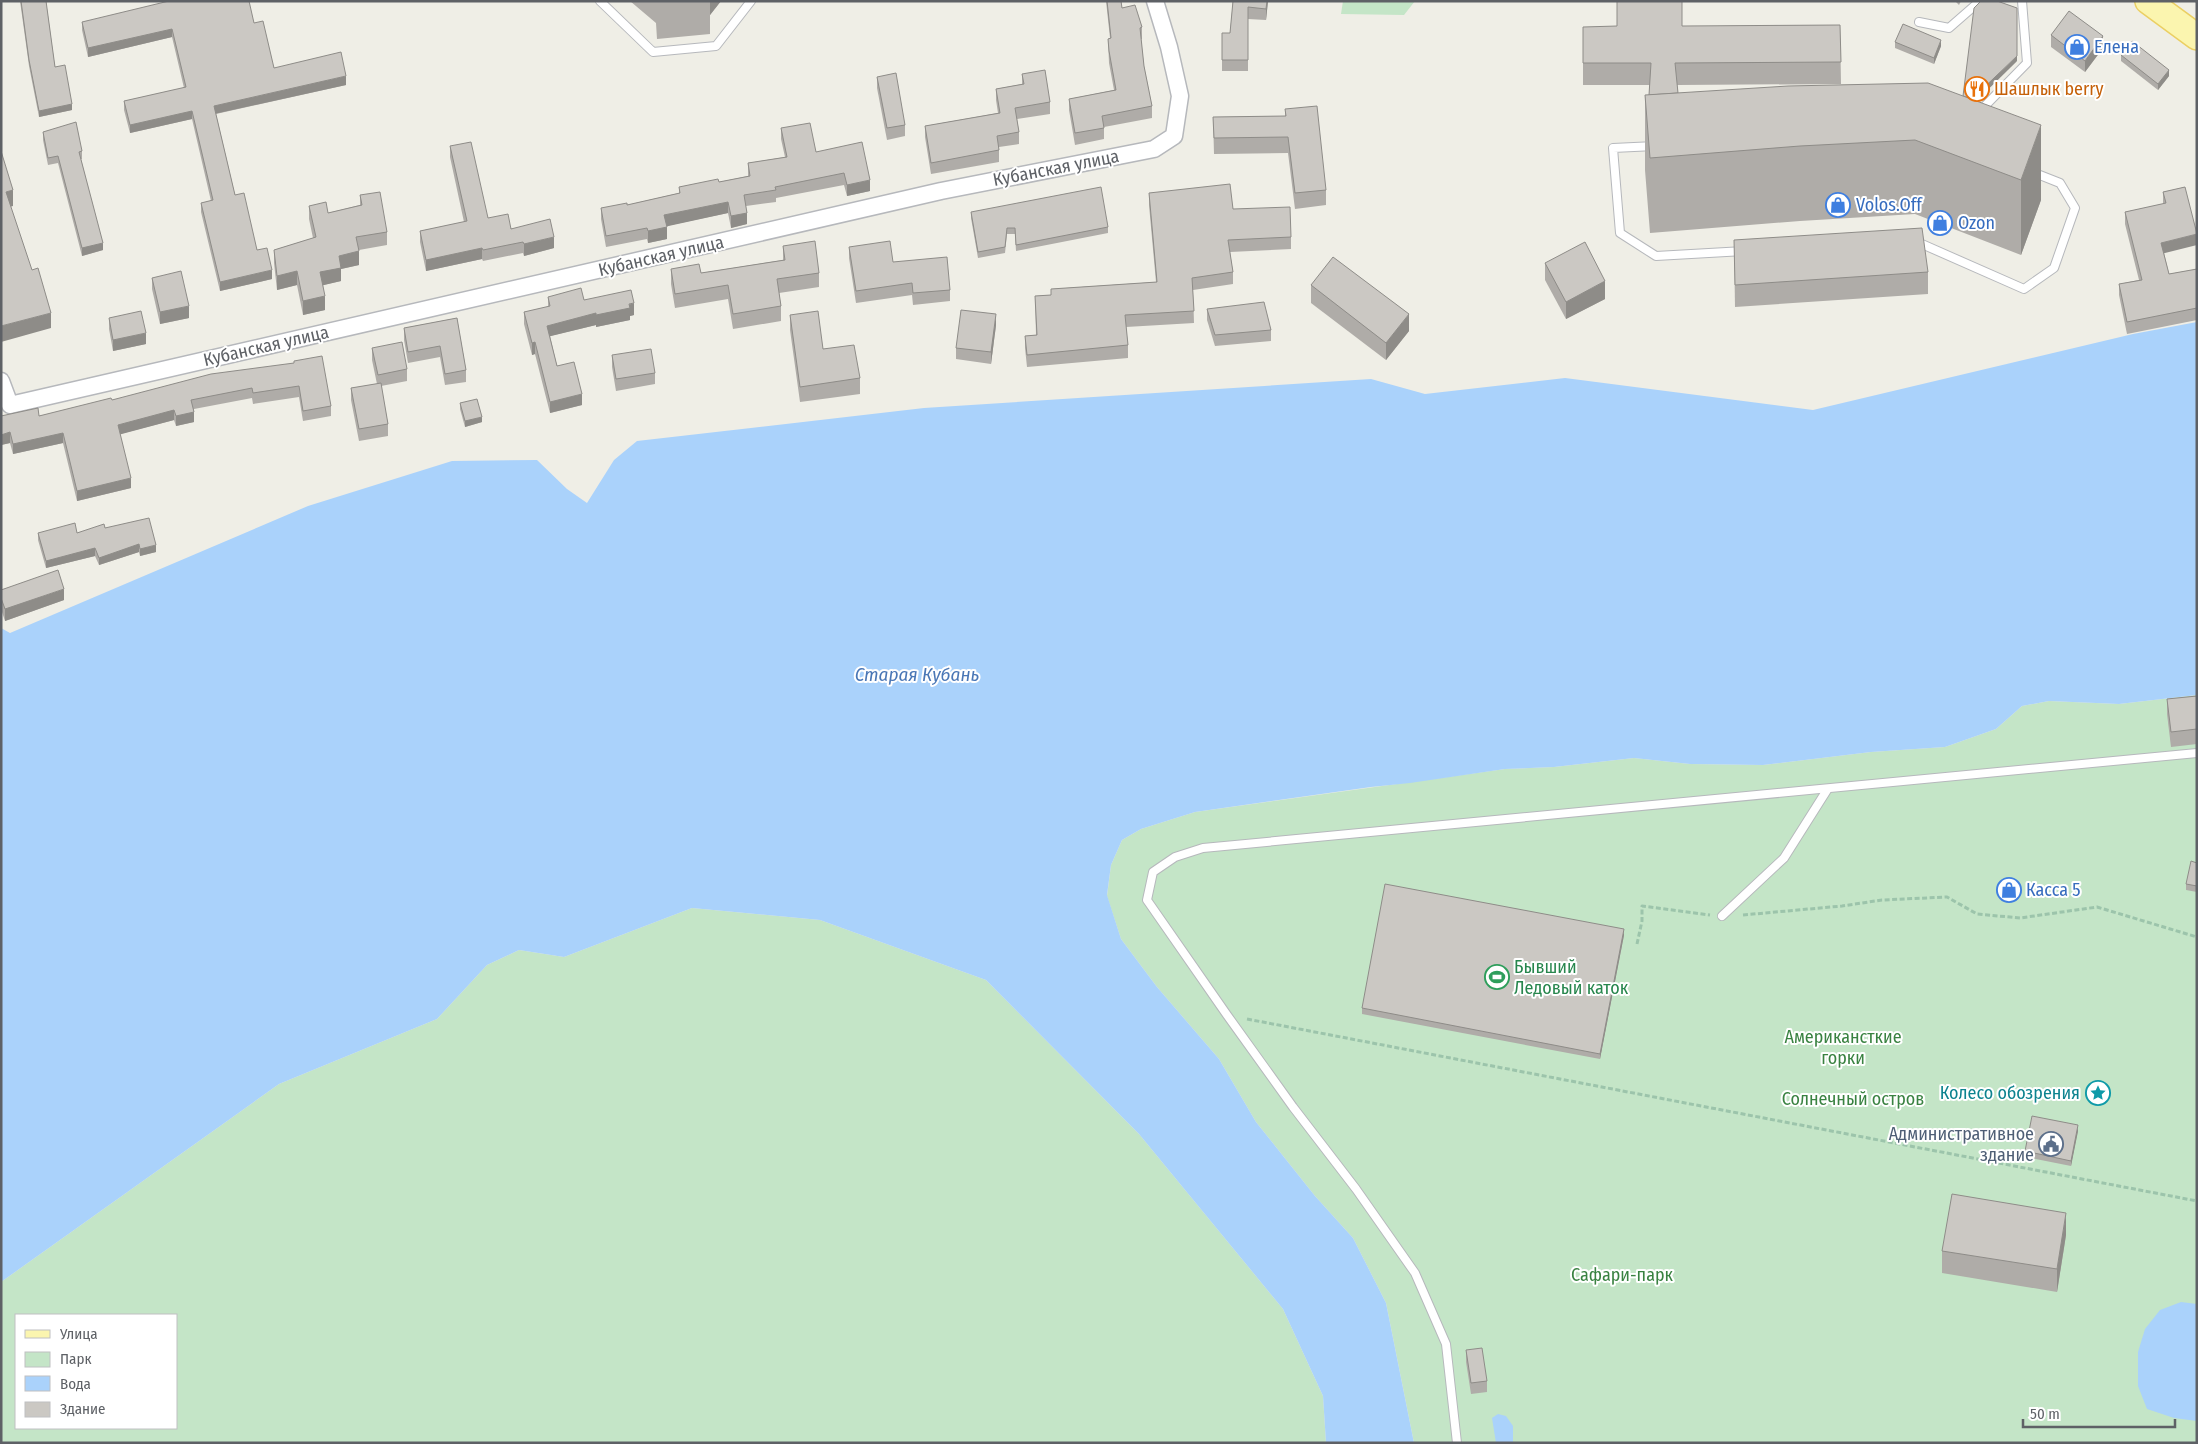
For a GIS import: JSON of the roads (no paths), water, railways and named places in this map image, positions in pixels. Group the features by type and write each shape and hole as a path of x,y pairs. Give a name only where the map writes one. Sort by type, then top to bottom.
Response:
{"main road":[{"path":"2148,1 2197,37"}],"street":[{"name":"Кубанская улица","path":"1,381 6,406 941,191 1154,149 1174,136 1180,96 1169,47 1155,1"}],"lane":[{"path":"600,1 653,52 716,46 752,1"},
{"path":"1919,22 1949,28 1980,1"},
{"path":"1976,115 2027,63 2022,1"},
{"path":"1661,145 1613,148 1620,233 1656,256 1752,250"},
{"path":"1907,241 1917,241 2024,288 2054,268 2075,208 2060,183 2024,170"},
{"path":"1457,1443 1446,1344 1415,1272 1356,1189 1293,1107 1147,900 1153,872 1175,857 1203,848 1827,790 2197,753"},
{"path":"1722,916 1784,858 1827,790"}],"water":[{"name":"Старая Кубань","path":"2197,322 2197,695 2119,704 2049,701 2022,706 1996,729 1945,747 1871,752 1763,765 1690,764 1634,758 1554,767 1505,769 1371,787 1195,812 1141,829 1122,840 1111,865 1107,895 1121,939 1157,987 1219,1059 1256,1122 1315,1196 1353,1238 1386,1303 1414,1443 1326,1443 1323,1396 1283,1309 1139,1134 986,980 820,920 692,908 564,957 519,950 487,965 437,1019 279,1084 1,1282 1,628 10,633 308,506 452,461 537,460 567,489 587,503 614,460 637,441 924,408 1371,379 1425,394 1565,378 1813,410 2133,334"},
{"path":"2181,1302 2197,1304 2197,1421 2174,1418 2147,1409 2138,1386 2138,1352 2145,1329 2160,1310"},
{"path":"1498,1414 1506,1416 1513,1426 1513,1443 1496,1443 1492,1418"}],"place":[{"name":"Елена","path":"2077,47"},
{"name":"Шашлык berry","path":"1977,89"},
{"name":"Volos.Off","path":"1838,205"},
{"name":"Ozon","path":"1940,223"},
{"name":"Касса 5","path":"2009,890"},
{"name":"Бывший Ледовый каток","path":"1497,977"},
{"name":"Колесо обозрения","path":"2098,1093"},
{"name":"Административное здание","path":"2051,1144"}],"park label":[{"name":"Американсткие горки","path":"1843,1047"},
{"name":"Солнечный остров","path":"1853,1099"},
{"name":"Сафари-парк","path":"1622,1275"}]}
